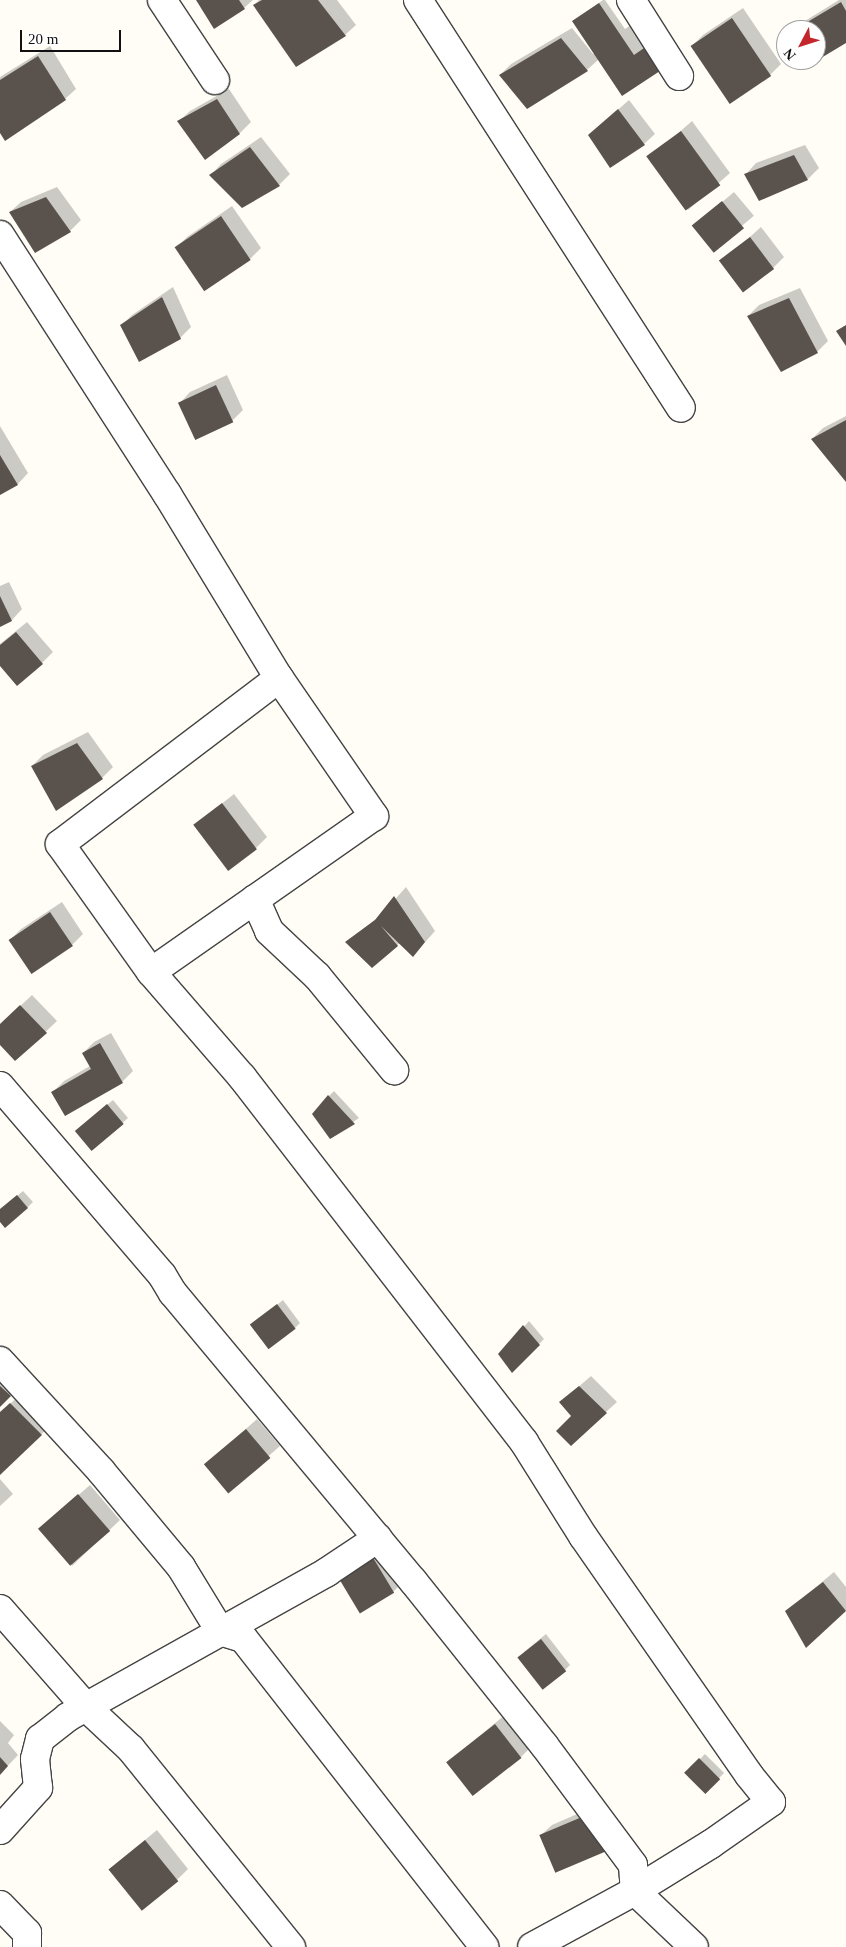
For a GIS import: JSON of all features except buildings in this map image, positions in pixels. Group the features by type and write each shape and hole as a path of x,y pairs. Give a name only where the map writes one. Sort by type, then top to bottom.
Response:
{"street":[{"path":"162,0 215,80"},
{"path":"418,0 681,408"},
{"path":"631,0 679,76"},
{"path":"0,235 167,494 279,678 374,816 151,972"},
{"path":"279,678 60,844 151,972 242,1077 524,1442 583,1536 749,1775 771,1802 711,1844 635,1891 532,1947"},
{"path":"255,899 269,931 317,976 394,1070"},
{"path":"0,1086 155,1267 173,1293 378,1538 544,1745 633,1865 635,1891 694,1947"},
{"path":"0,1361 101,1471 181,1567 220,1631 243,1638 484,1947"},
{"path":"0,1830 38,1788 35,1759 40,1740 68,1716 327,1572 378,1538"},
{"path":"0,1609 85,1706 131,1749 291,1947"},
{"path":"0,1905 26,1933 27,1947"}]}
